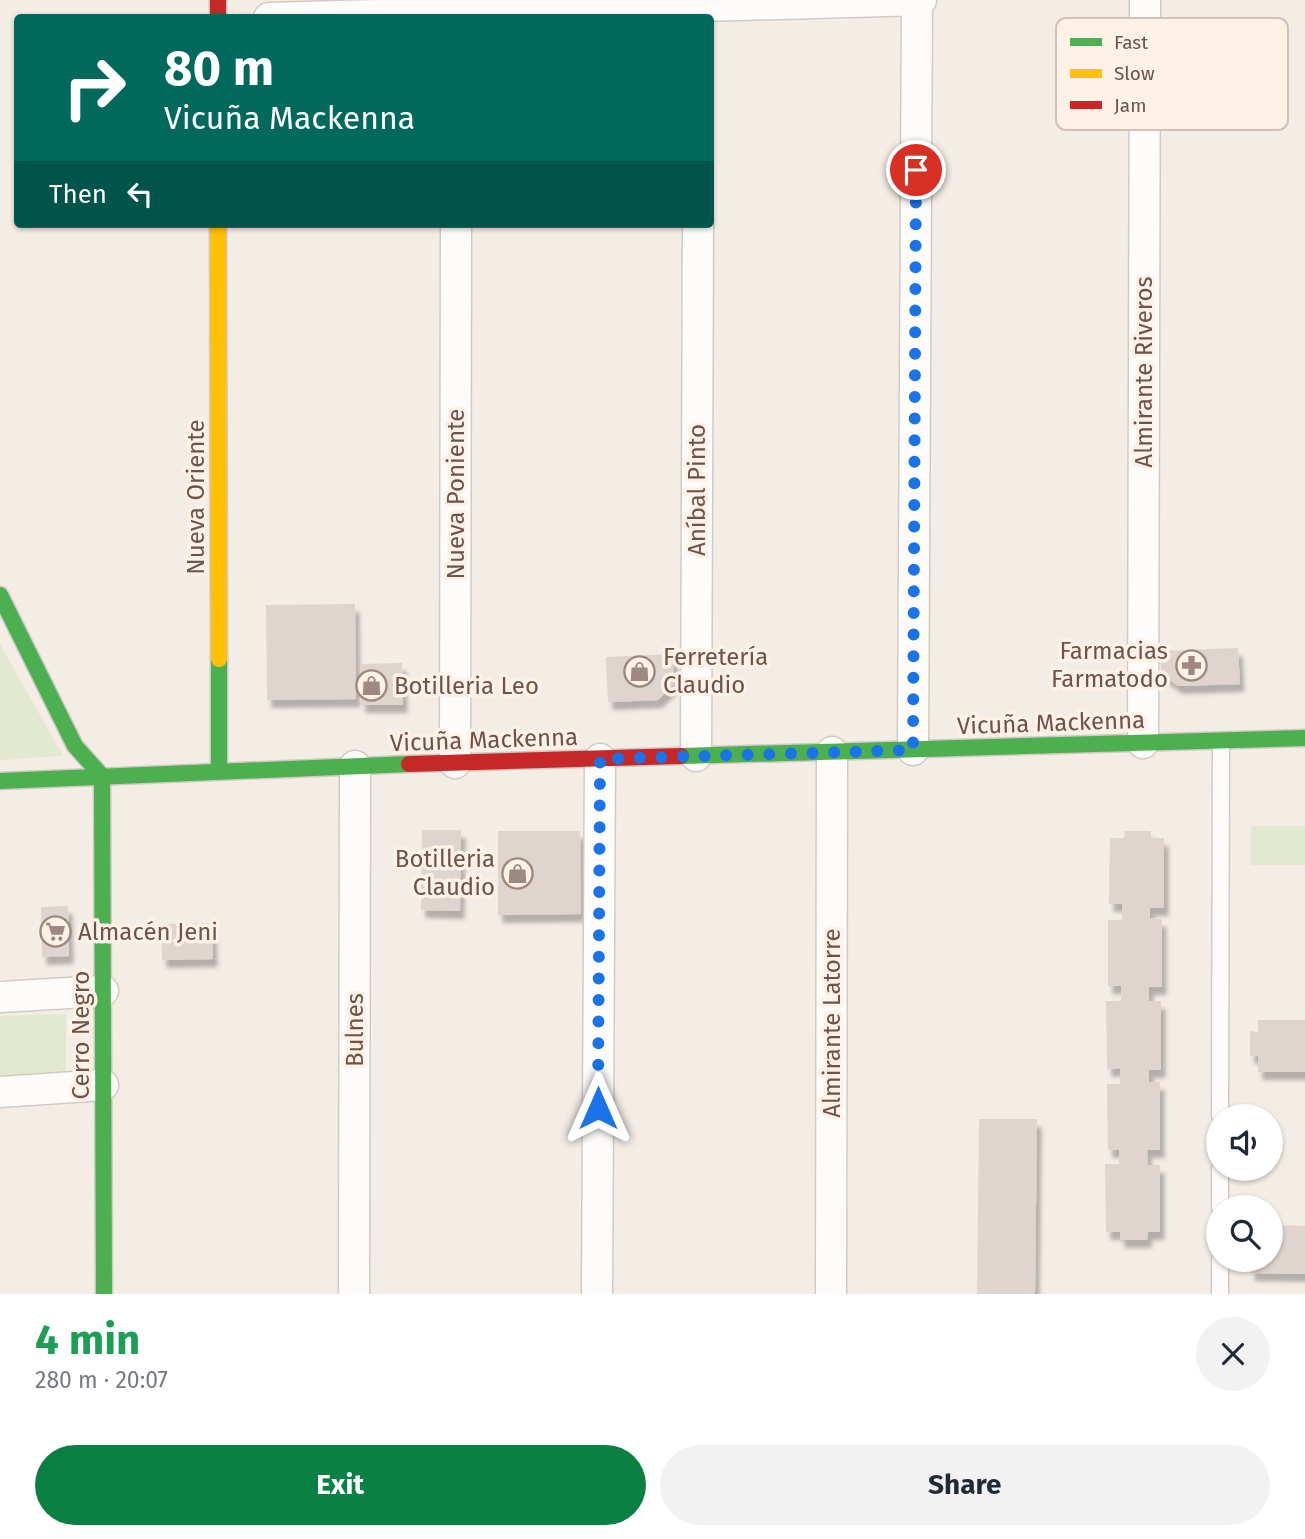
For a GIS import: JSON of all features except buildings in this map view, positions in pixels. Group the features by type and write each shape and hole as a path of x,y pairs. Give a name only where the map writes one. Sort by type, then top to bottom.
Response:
{"main road":[{"name":"Nueva Oriente","path":"218,228 219,770"},
{"path":"0,595 75,746 102,776"},
{"name":"Vicuña Mackenna","path":"0,781 219,770 1305,738"},
{"name":"Cerro Negro","path":"102,776 103,1294"}],"street":[{"path":"362,14 456,10 698,8 918,0 913,750"},
{"name":"Almirante Riveros","path":"1145,0 1145,18"},
{"name":"Almirante Riveros","path":"1143,743 1145,130"},
{"name":"Nueva Poniente","path":"455,763 456,228"},
{"name":"Aníbal Pinto","path":"696,756 698,228"},
{"name":"Almirante Latorre","path":"831,1294 832,752"},
{"path":"597,1294 600,759"},
{"name":"Bulnes","path":"354,1294 355,766"},
{"path":"0,997 103,991"},
{"path":"0,1092 103,1085"}],"lane":[{"path":"1220,1104 1221,741"},
{"path":"1220,1272 1220,1294"}],"green space":[{"path":"0,644 63,756 0,760"},
{"path":"1251,826 1305,826 1305,865 1251,865"},
{"path":"66,1014 66,1075 0,1078 0,1016"}],"traffic: fast":[{"path":"0,595 75,746 102,776"},
{"path":"219,659 219,770"},
{"path":"681,756 1305,738"},
{"path":"0,781 409,764"},
{"path":"102,776 104,1294"}],"traffic: slow":[{"path":"218,228 219,659"}],"traffic: jam":[{"path":"218,0 218,14"},
{"path":"409,764 681,756"}],"place":[{"name":"Farmacias Farmatodo","path":"1191,665"},
{"name":"Ferretería Claudio","path":"640,671"},
{"name":"Botilleria Leo","path":"371,686"},
{"name":"Botilleria Claudio","path":"518,873"},
{"name":"Almacén Jeni","path":"55,932"}],"route":[{"path":"598,1108 600,759 913,750 916,170"}]}
